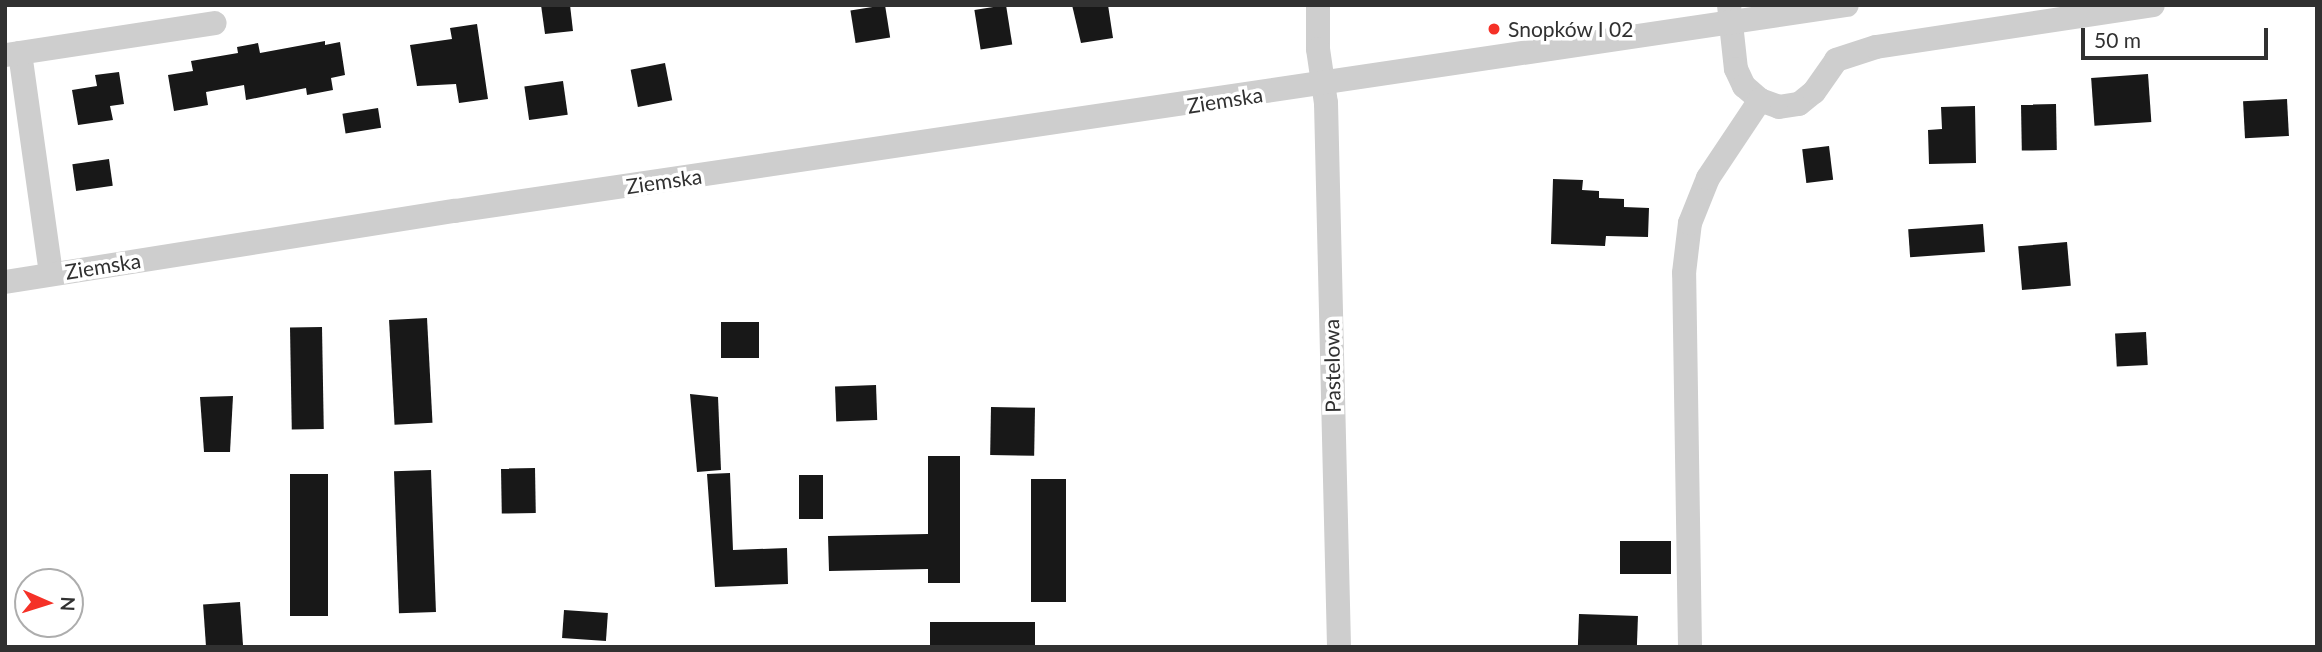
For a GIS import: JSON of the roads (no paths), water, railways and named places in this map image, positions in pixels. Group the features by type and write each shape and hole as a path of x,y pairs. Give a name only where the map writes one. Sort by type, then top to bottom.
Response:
{"street":[{"name":"Pastelowa","path":"1318,5 1323,85 1339,647"},
{"name":"Ziemska","path":"5,282 455,211 1323,85 1730,14 1847,5"},
{"path":"1730,14 1737,69 1744,86 1760,100 1779,107 1799,104 1814,92 1836,60 1876,47 2153,5"},
{"path":"51,274 12,54 215,23"},
{"path":"1690,647 1684,274 1690,223 1708,178 1760,100"}],"place":[{"name":"Snopków I 02","path":"1494,29"}]}
